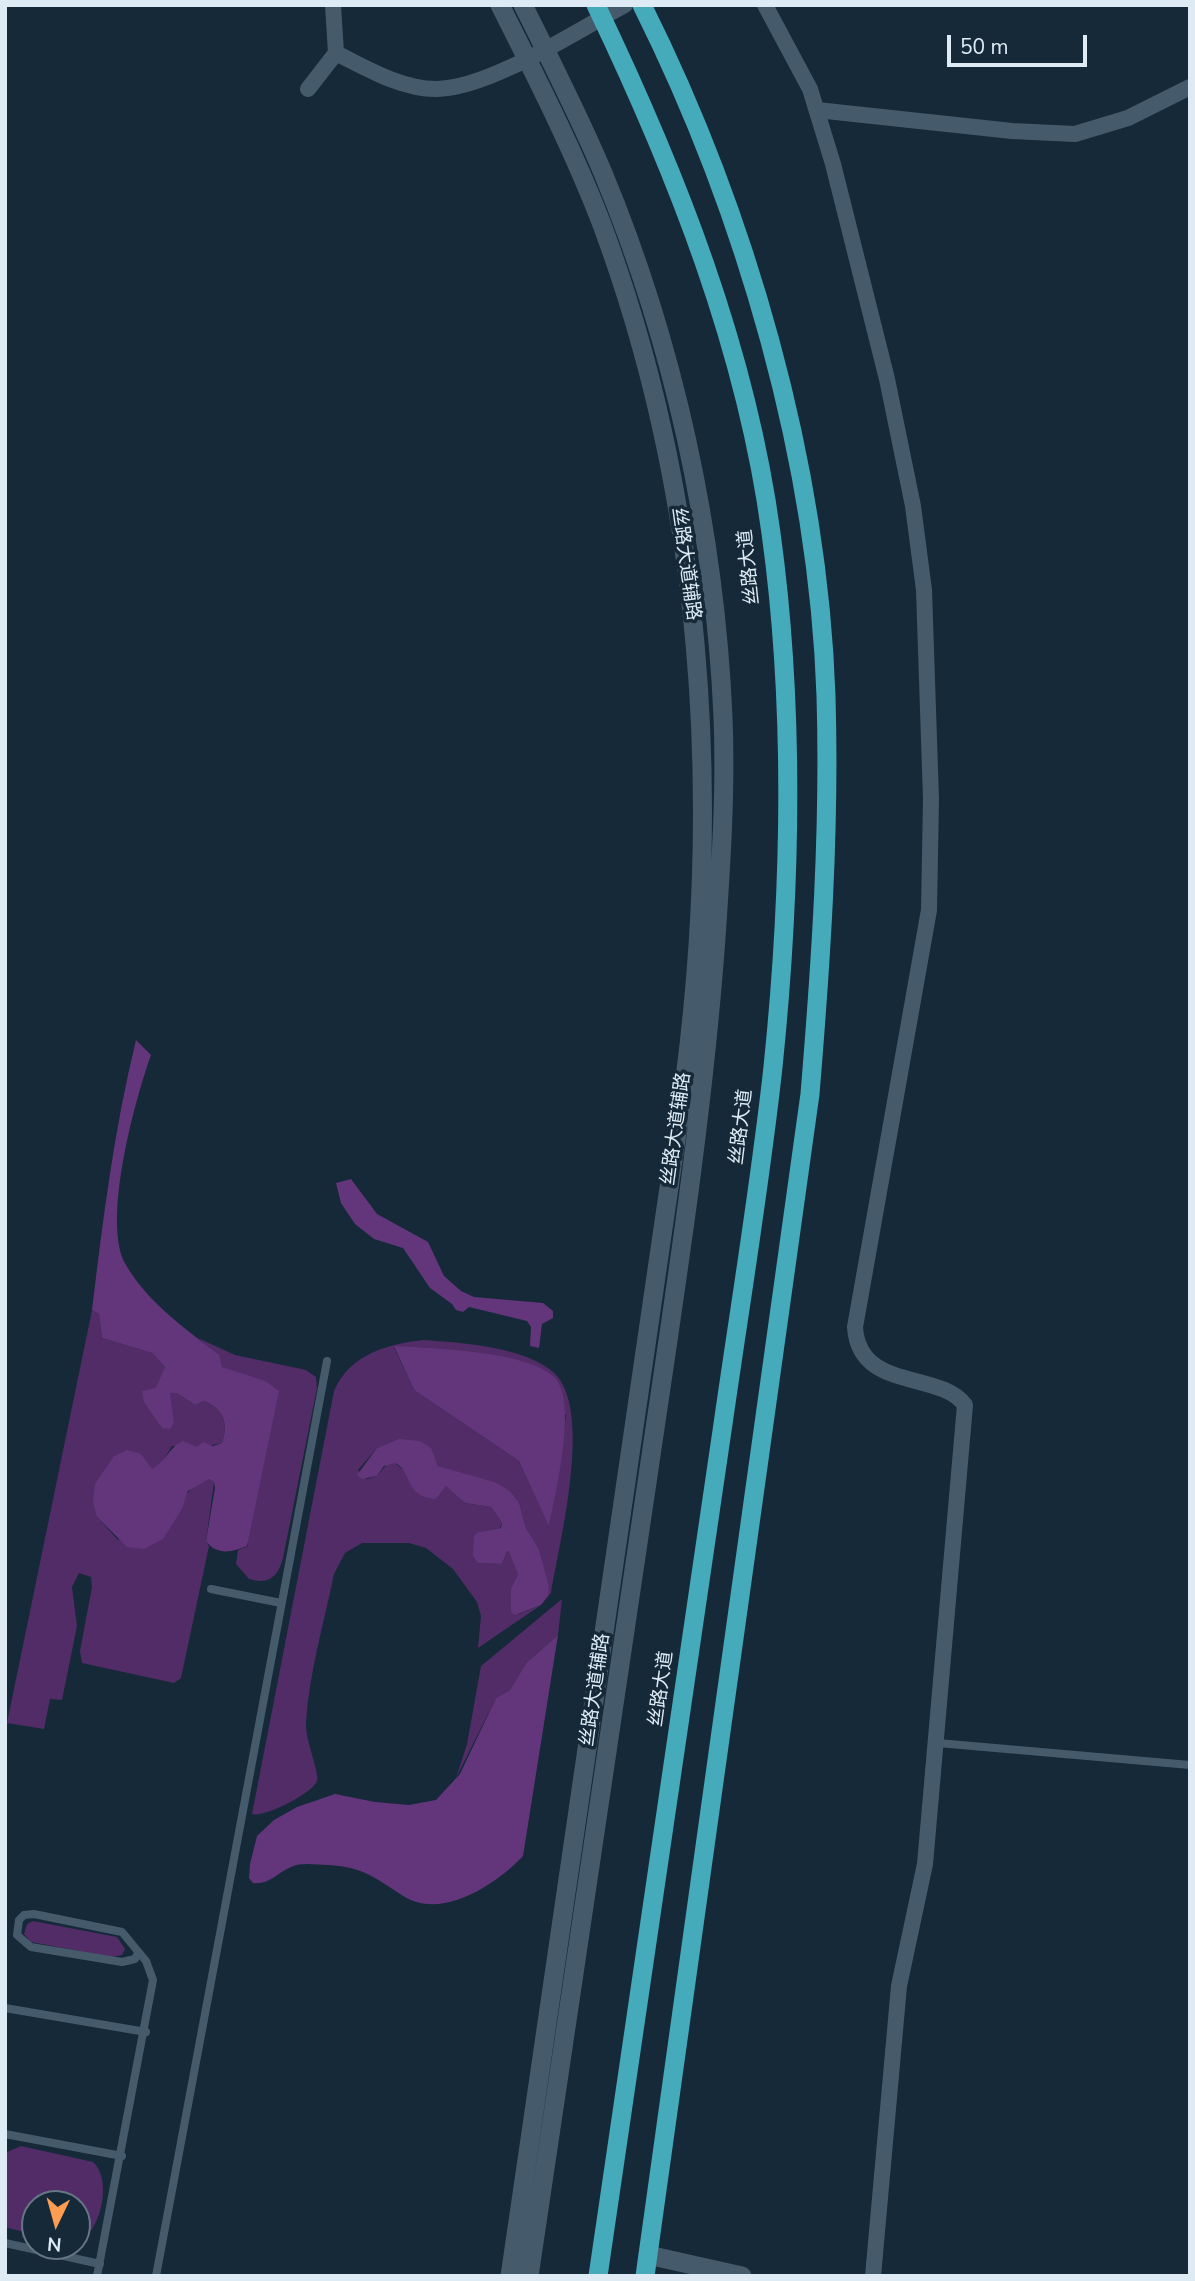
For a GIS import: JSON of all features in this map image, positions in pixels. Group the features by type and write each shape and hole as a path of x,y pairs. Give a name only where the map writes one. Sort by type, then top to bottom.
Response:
{"highway":[{"name":"丝路大道","path":"596,5 682,199 729,340 750,423 771,535 787,707 786,820 773,1065 669,1805 598,2276"},
{"path":"642,5 694,123 768,329 802,483 813,549 826,694 828,815 823,928 810,1094 645,2276"}],"main road":[{"name":"丝路大道辅路","path":"500,5 552,107 597,214 625,294 670,460 691,587 703,798 687,1058 510,2276"},
{"name":"丝路大道辅路","path":"523,5 573,104 605,177 643,280 660,336 690,456 712,587 722,704 724,782 723,837 705,1079 529,2276"},
{"path":"648,2255 742,2276"}],"street":[{"path":"308,89 336,53 333,5"},
{"path":"336,53 393,80 435,89 488,78 625,5"},
{"path":"765,5 810,89 817,110 887,379 913,506 924,590 931,786 929,910 855,1327 859,1350 878,1368 955,1396 965,1405 947,1590 938,1743 925,1864 899,1986 873,2276"},
{"path":"817,110 1012,131 1074,134 1108,125 1190,88"}],"lane":[{"path":"156,2276 327,1361"},
{"path":"211,1589 281,1603"},
{"path":"938,1743 1190,1765"},
{"path":"97,2276 146,2032 153,1980 146,1961 122,1931 41,1914 24,1915 16,1928 17,1935 31,1947 122,1962 135,1959 138,1953"},
{"path":"5,2008 10,2006 146,2032"},
{"path":"5,2133 122,2156"},
{"path":"5,2243 100,2264"}],"shaded area":[{"path":"136,1040 151,1055 129,1130 119,1192 119,1246 126,1265 145,1292 219,1355 222,1367 265,1381 279,1391 247,1546 230,1551 215,1549 206,1541 215,1488 214,1482 209,1479 188,1491 182,1509 163,1539 144,1549 127,1547 97,1517 93,1502 95,1484 113,1457 127,1450 141,1454 152,1469 183,1441 197,1447 203,1442 213,1446 222,1443 225,1430 223,1418 211,1404 204,1401 195,1405 177,1393 170,1393 174,1423 170,1429 162,1428 144,1402 142,1391 156,1388 165,1367 152,1353 102,1338 99,1314 92,1310 115,1141"},
{"path":"351,1179 377,1214 428,1242 444,1276 461,1291 474,1297 543,1303 553,1311 553,1318 542,1324 539,1348 530,1346 531,1327 527,1321 469,1307 463,1312 456,1310 430,1288 403,1248 374,1239 355,1224 341,1203 336,1183"},
{"path":"92,1310 99,1314 102,1338 152,1353 165,1367 156,1405 162,1428 174,1423 169,1393 177,1393 195,1405 204,1401 211,1404 223,1418 225,1430 222,1443 197,1448 172,1446 161,1464 152,1470 113,1457 107,1466 97,1517 118,1540 182,1509 187,1494 199,1483 209,1479 214,1482 206,1541 209,1546 181,1678 174,1683 82,1663 80,1651 92,1587 91,1577 79,1573 72,1587 77,1626 62,1700 50,1699 44,1729 7,1723"},
{"path":"198,1338 235,1355 306,1370 316,1377 317,1388 283,1558 275,1575 267,1580 249,1579 236,1564 238,1550 248,1546 238,1374 222,1367 218,1355"},
{"path":"424,1340 490,1347 524,1356 552,1371 565,1389 571,1414 571,1477 551,1593 541,1605 478,1648 481,1616 477,1602 453,1569 426,1548 409,1543 362,1543 345,1553 334,1574 308,1704 306,1730 317,1781 307,1792 288,1804 252,1814 334,1391 350,1368 371,1353 397,1344","holes":["394,1347 566,1415 549,1524 519,1461 414,1390","393,1442 434,1458 438,1466 510,1491 519,1502 526,1528 539,1549 549,1587 541,1605 519,1614 511,1588 518,1574 510,1552 507,1551 502,1564 478,1563 479,1532 500,1528 502,1523 491,1507 465,1503 446,1485 436,1499 395,1463 388,1463 377,1476 367,1479 358,1470 377,1448"]},
{"path":"394,1346 502,1356 542,1369 555,1378 562,1390 565,1427 560,1472 549,1526 519,1461 414,1390"},
{"path":"399,1439 420,1441 431,1448 438,1466 494,1482 510,1491 519,1502 526,1528 539,1549 549,1586 548,1595 541,1605 515,1615 511,1612 511,1588 518,1574 509,1552 507,1551 502,1564 478,1563 473,1556 474,1536 478,1532 501,1528 502,1523 491,1507 465,1503 446,1486 436,1499 419,1494 405,1472 395,1463 384,1466 377,1476 362,1479 357,1475 377,1448"},
{"path":"562,1599 558,1635 526,1663 510,1690 496,1698 456,1778 467,1744 481,1666"},
{"path":"558,1635 523,1856 499,1877 469,1895 436,1904 420,1903 405,1897 370,1875 341,1866 300,1865 264,1882 253,1883 249,1878 257,1836 274,1820 297,1807 335,1794 409,1805 436,1800 460,1774 496,1698 510,1690 526,1663"},
{"path":"33,1921 117,1937 125,1949 122,1955 112,1957 31,1942 24,1934 27,1924"},
{"path":"21,2146 93,2162 99,2170 103,2193 102,2206 91,2230 91,2190 21,2190 21,2231 5,2227 5,2153"}]}
